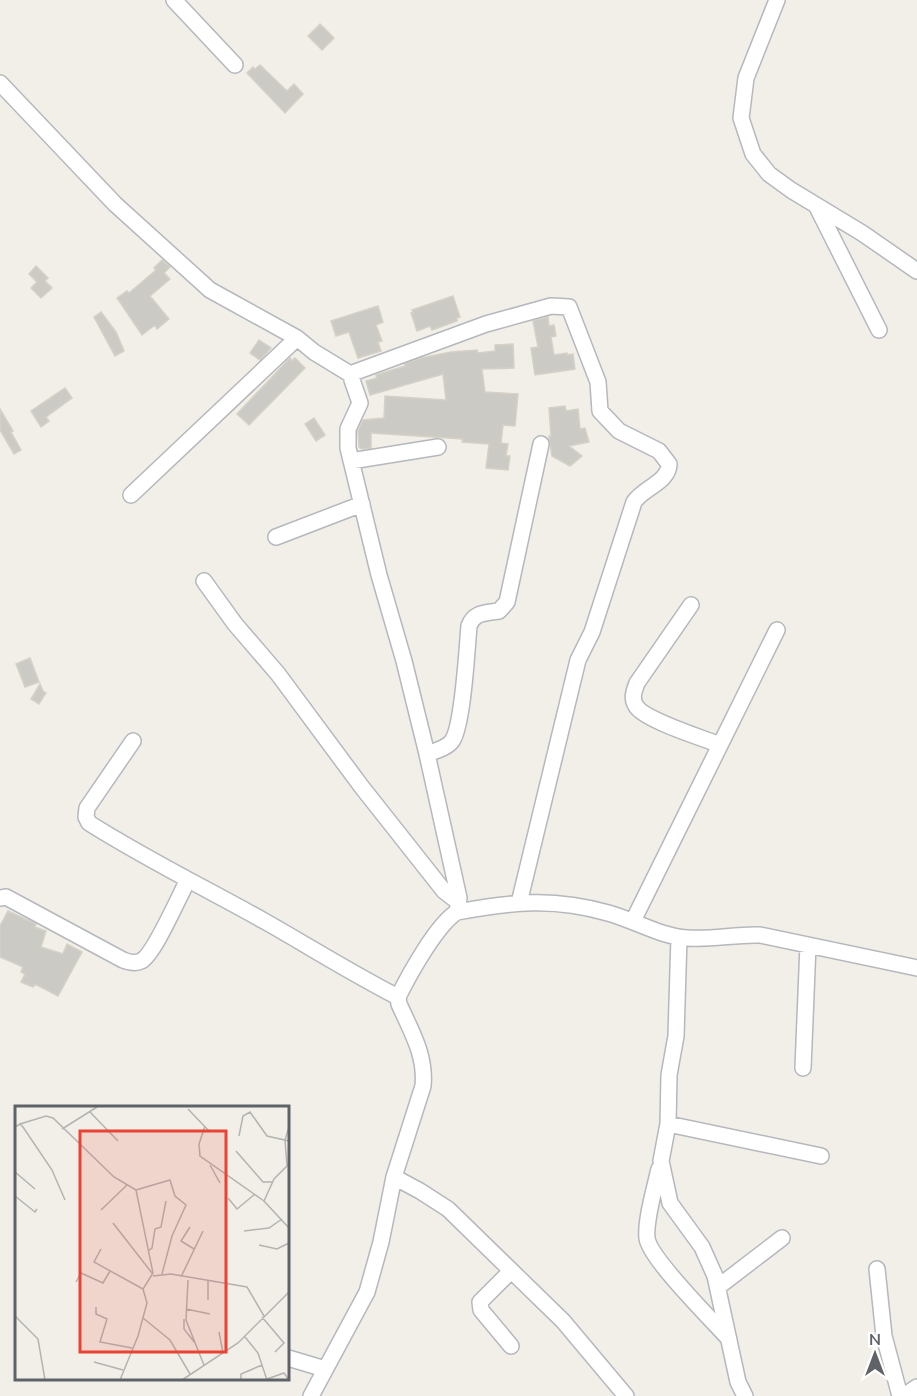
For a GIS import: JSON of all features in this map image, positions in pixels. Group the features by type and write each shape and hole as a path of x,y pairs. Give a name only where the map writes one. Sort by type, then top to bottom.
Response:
{"street":[{"path":"174,0 235,65"},
{"path":"777,0 746,78 741,118 753,154 769,174 917,271"},
{"path":"0,83 115,204 210,290 297,338 314,352 350,374 360,403 348,429 348,448 379,575 428,754 458,905 436,934 398,997 421,1054 424,1070 423,1086 393,1177 381,1242 367,1292 311,1396"},
{"path":"817,207 879,330"},
{"path":"350,374 486,324 550,306 569,306 598,382 600,411 619,431 659,451 669,464 665,476 638,496 634,502 592,632 578,660 519,903"},
{"path":"131,495 297,338"},
{"path":"428,754 448,744 455,735 462,701 471,619 481,614 500,611 507,602 541,444"},
{"path":"351,461 438,447"},
{"path":"276,537 362,504"},
{"path":"204,581 235,624 278,674 361,786 444,891 458,905"},
{"path":"691,606 637,683 633,696 636,707 650,718 720,745"},
{"path":"633,921 777,630"},
{"path":"133,741 87,808 86,818 89,823 266,922 362,979 398,997"},
{"path":"0,898 6,897 123,960 136,963 144,960 153,948 188,880"},
{"path":"458,905 543,901 574,905 633,921 679,937 760,935 917,968"},
{"path":"679,937 676,1036 669,1075 668,1125 647,1238 651,1250 729,1339"},
{"path":"803,1068 808,945"},
{"path":"668,1125 821,1156"},
{"path":"661,1161 670,1203 702,1247 718,1287 738,1382 745,1396"},
{"path":"393,1177 448,1209 563,1321 626,1396"},
{"path":"718,1287 782,1238"},
{"path":"877,1269 884,1336 902,1396 917,1387"},
{"path":"511,1271 479,1305 511,1346"},
{"path":"290,1359 325,1369"}],"building":[{"path":"320,24 334,38 322,50 308,36"},
{"path":"260,65 287,91 294,84 303,94 285,113 247,73 253,67 255,69"},
{"path":"162,260 170,267 164,273 170,279 150,296 169,319 157,329 155,325 142,335 117,298 127,291 129,293 156,270 154,268"},
{"path":"36,266 48,278 45,281 52,288 41,298 31,288 37,282 29,274"},
{"path":"453,296 460,317 457,321 432,330 430,326 417,331 412,310"},
{"path":"378,306 383,322 376,325 382,341 378,342 381,351 358,358 349,332 336,336 331,321"},
{"path":"101,312 116,332 124,351 115,356 94,317"},
{"path":"548,317 549,326 554,325 556,336 551,337 554,355 573,354 575,369 535,375 531,348 538,347 533,321"},
{"path":"259,340 271,348 260,360 250,353"},
{"path":"513,344 514,368 482,369 485,392 518,394 515,426 503,425 501,443 508,444 506,456 510,456 508,470 486,468 489,444 462,442 463,439 371,433 371,448 359,447 358,431 363,420 384,418 385,396 446,400 443,374 370,395 366,381 421,358 451,352 495,351 495,345"},
{"path":"290,358 292,361 295,358 305,368 249,425 237,414"},
{"path":"65,388 72,398 46,417 49,421 41,427 31,411"},
{"path":"565,406 566,411 578,409 580,429 585,428 589,442 569,446 582,456 570,466 552,456 549,436 551,436 549,408"},
{"path":"0,409 21,450 14,454 0,430"},
{"path":"314,418 325,435 316,441 305,424"},
{"path":"30,658 39,682 25,687 16,664"},
{"path":"40,684 46,693 39,704 31,699"},
{"path":"8,911 46,931 41,947 63,954 67,944 82,952 58,996 35,984 33,987 21,982 25,974 21,972 23,967 0,957 0,926"}]}
